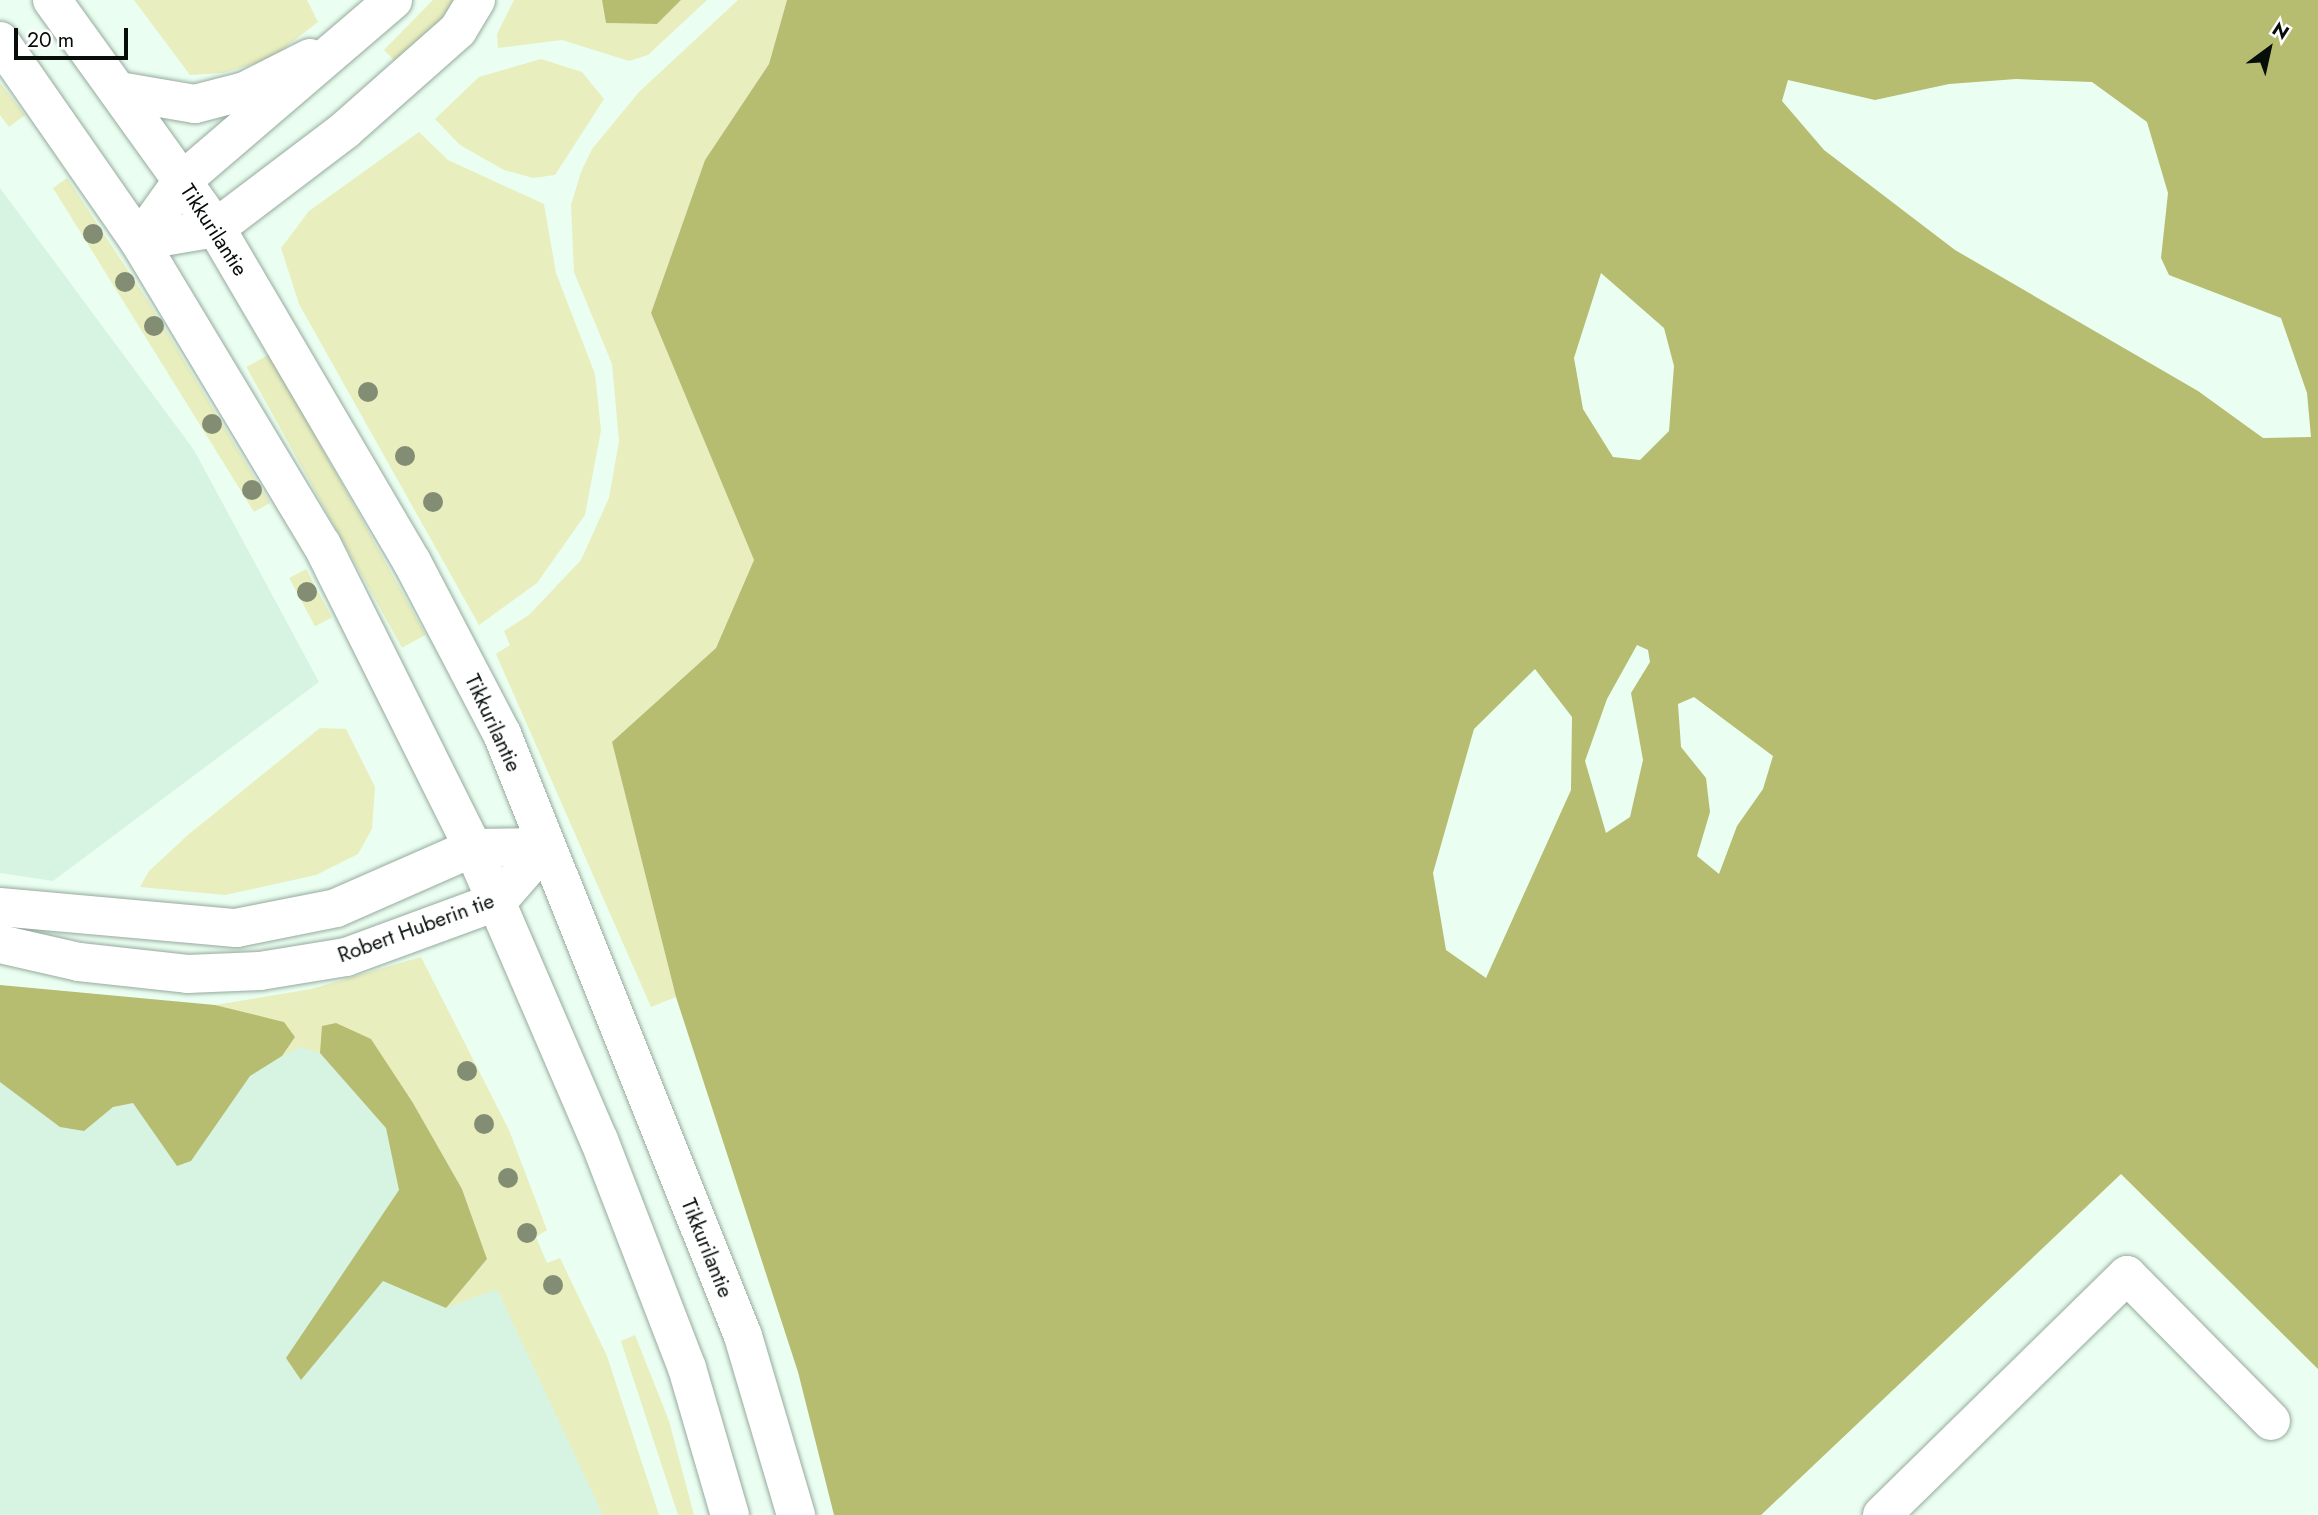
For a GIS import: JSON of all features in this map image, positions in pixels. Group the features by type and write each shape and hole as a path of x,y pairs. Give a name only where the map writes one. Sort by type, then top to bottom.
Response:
{"main road":[{"name":"Tikkurilantie","path":"52,0 216,228 412,562 502,734 743,1336 796,1515"},
{"path":"139,241 182,181 362,32 393,0"},
{"path":"139,241 216,228 345,130 458,30 476,0"},
{"path":"119,91 195,104 245,91 362,32"},
{"path":"0,41 139,241 321,545 473,848 498,901 687,1368 730,1515"},
{"path":"0,907 206,930 265,924 336,908 473,848 545,847"},
{"name":"Robert Huberin tie","path":"0,944 79,962 187,974 260,971 346,957 498,901 545,847"},
{"path":"1882,1515 2127,1275 2271,1421"}],"shaded area":[{"path":"0,188 194,450 319,682 53,881 0,873"},
{"path":"0,1010 201,1052 346,1040 499,1291 607,1515 0,1515"}],"green space":[{"path":"134,0 307,0 318,22 270,59 223,73 190,75"},
{"path":"433,0 461,0 398,64 384,50"},
{"path":"514,0 602,0 606,23 657,24 681,0 707,0 648,55 629,61 562,40 498,48 497,34"},
{"path":"602,0 681,0 657,24 606,23"},
{"path":"738,0 787,0 769,64 705,160 651,313 754,560 716,648 612,742 676,997 651,1007 496,654 510,645 504,631 529,615 581,560 609,498 619,441 612,364 574,272 571,205 581,172 592,149 639,92"},
{"path":"787,0 2318,0 2318,1369 2121,1174 1761,1515 834,1515 798,1372 676,997 612,742 716,648 754,560 651,313 705,160 769,64","holes":["2016,79 2092,82 2147,122 2168,193 2161,258 2169,275 2281,318 2307,393 2311,437 2263,438 2198,391 1955,250 1824,150 1782,101 1788,80 1875,100 1949,84","1601,273 1664,328 1674,366 1669,431 1640,460 1613,457 1583,409 1574,358","1637,645 1648,650 1650,662 1631,693 1643,760 1630,817 1606,833 1585,761 1607,699","1535,669 1572,717 1571,790 1486,978 1446,950 1433,873 1474,729","1694,697 1773,756 1763,789 1737,826 1719,874 1697,856 1710,812 1706,778 1681,747 1678,704"]},
{"path":"541,59 582,72 604,99 555,175 533,178 504,170 460,145 435,119 479,77"},
{"path":"0,83 25,115 9,127 0,115"},
{"path":"419,132 448,160 544,204 556,273 595,374 601,430 585,515 537,583 479,625 299,304 281,248 309,211"},
{"path":"67,178 150,304 270,503 254,512 53,188"},
{"path":"270,354 426,635 402,648 246,367"},
{"path":"306,569 332,618 315,626 289,578"},
{"path":"320,728 346,729 375,787 372,829 358,854 316,875 225,895 140,887 149,871 189,834"},
{"path":"421,957 509,1130 547,1230 536,1237 547,1263 560,1258 607,1356 659,1515 603,1515 497,1289 446,1308 487,1259 462,1189 413,1103 323,1026 320,1053 300,1047 282,1056 295,1037 284,1022 215,1005 311,989"},
{"path":"0,985 215,1005 284,1022 295,1037 282,1056 250,1076 191,1161 177,1166 133,1103 113,1107 84,1131 60,1127 0,1082"},
{"path":"336,1023 371,1039 413,1103 462,1189 487,1259 446,1308 383,1281 301,1380 286,1358 399,1190 386,1128 320,1053 322,1026"},
{"path":"635,1335 669,1421 694,1515 678,1515 621,1341"}]}
